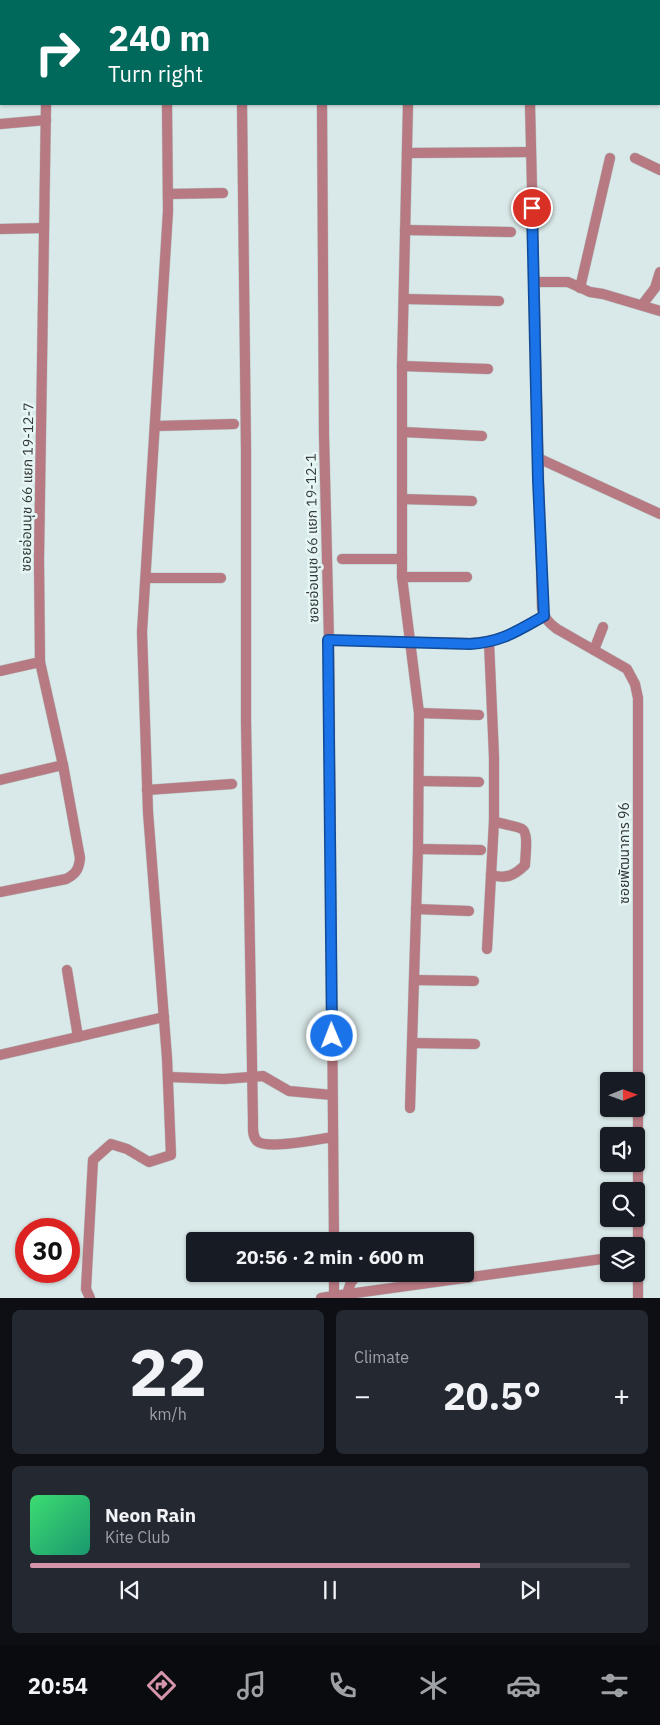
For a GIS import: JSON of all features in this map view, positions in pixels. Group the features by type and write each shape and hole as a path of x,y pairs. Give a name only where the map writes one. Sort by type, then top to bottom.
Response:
{"street":[{"name":"ซอยอ่อนนุช 66 แยก 19-12-7","path":"0,892 66,879 75,874 80,867 63,766 40,662 39,559 46,105"},
{"path":"90,1298 86,1289 93,1160 111,1144 127,1149 150,1162 172,1155 147,790 142,632 168,194 167,105"},
{"path":"242,105 246,449 246,721 254,1136 258,1142 265,1144 333,1144"},
{"name":"ซอยอ่อนนุช 66 แยก 19-12-1","path":"322,105 334,1232"},
{"path":"408,105 402,366 402,577 419,712 418,849 410,1108"},
{"path":"328,640 411,643 489,642 505,637 544,616 538,458 530,105"},
{"path":"0,124 46,120"},
{"path":"407,152 530,152"},
{"path":"580,288 610,158"},
{"path":"635,158 660,170"},
{"path":"168,194 223,193"},
{"path":"0,230 44,228"},
{"path":"405,230 511,232"},
{"path":"642,306 655,288 660,272"},
{"path":"535,282 568,282 590,292 660,311"},
{"path":"405,299 499,300"},
{"path":"402,366 488,369"},
{"path":"155,426 234,424"},
{"path":"403,432 482,436"},
{"path":"538,458 660,514"},
{"path":"402,499 472,501"},
{"path":"342,559 402,559"},
{"path":"402,577 467,577"},
{"path":"146,578 221,578"},
{"name":"ซอยพัฒนาการ 96","path":"544,616 557,629 627,669 635,684 638,698 637,1237"},
{"path":"594,650 602,627"},
{"path":"487,949 494,821 494,757 489,642"},
{"path":"0,671 40,662"},
{"path":"419,712 479,716"},
{"path":"0,780 63,766"},
{"path":"419,781 479,782"},
{"path":"147,790 232,784"},
{"path":"491,875 510,877 525,865 525,833 521,828 503,825 494,821"},
{"path":"418,849 480,850"},
{"path":"416,909 469,911"},
{"path":"68,970 78,1037"},
{"path":"414,980 474,981"},
{"path":"0,1055 164,1018"},
{"path":"412,1042 475,1044"},
{"path":"168,1077 224,1080 263,1076 289,1091 332,1095"},
{"path":"474,1274 600,1259"},
{"path":"334,1282 334,1296"},
{"path":"347,1294 351,1282"},
{"path":"321,1298 420,1282"},
{"name":"ซอยพัฒนาการ 96","path":"638,1282 638,1298"}],"route":[{"path":"332,1036 328,640 470,644 489,642 505,637 544,616 542,608 538,480 532,208"}]}
